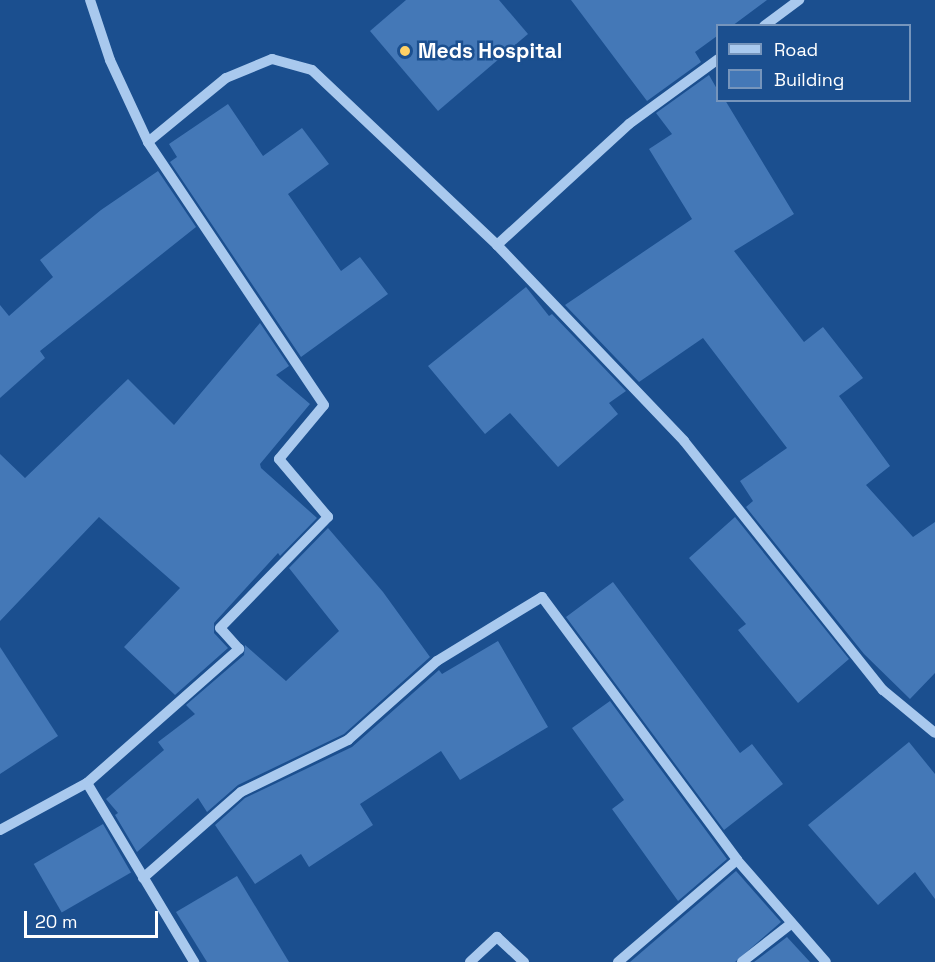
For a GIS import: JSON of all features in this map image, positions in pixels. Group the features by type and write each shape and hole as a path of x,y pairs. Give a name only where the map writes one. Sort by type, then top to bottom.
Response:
{"street":[{"path":"0,830 87,783 239,649 219,628 328,517 279,459 324,405 148,142 110,60 90,0"},
{"path":"767,24 799,0"},
{"path":"148,142 226,78 272,59 312,70 497,245 684,441 883,690 935,733"},
{"path":"497,245 629,124 716,61"},
{"path":"143,878 241,792 348,740 437,661 542,597 737,860 826,962"},
{"path":"87,783 194,962"},
{"path":"618,962 737,860"},
{"path":"742,962 792,923"},
{"path":"470,962 497,938 524,962"}],"building":[{"path":"406,0 499,0 528,34 438,111 370,31"},
{"path":"571,0 767,0 735,24 716,24 716,37 695,52 701,62 647,101"},
{"path":"709,75 716,87 716,102 726,102 794,214 734,251 804,342 823,327 863,378 839,396 890,466 866,485 913,537 935,522 935,673 910,699 864,654 746,507 753,501 740,481 787,448 703,338 639,382 565,305 692,219 649,149 672,134 656,113"},
{"path":"228,104 263,156 302,128 329,164 288,194 341,271 360,257 388,294 301,357 170,162 177,157 169,144"},
{"path":"158,171 196,227 40,351 45,358 0,398 0,305 9,316 53,277 40,260 101,210"},
{"path":"526,287 549,316 552,314 626,391 609,403 618,414 558,467 510,413 485,434 428,366"},
{"path":"260,323 289,366 276,375 310,404 260,464 261,468 317,518 280,556 278,553 214,623 214,633 228,648 175,695 124,647 180,588 99,517 0,621 0,454 25,478 128,379 174,425"},
{"path":"735,517 849,659 798,703 738,630 746,624 689,558"},
{"path":"328,528 383,592 430,657 344,734 238,785 207,812 198,798 137,852 115,815 118,813 106,799 164,750 158,742 195,714 186,705 244,655 245,645 286,681 339,631 289,568"},
{"path":"613,582 740,753 752,744 783,784 724,830 566,617"},
{"path":"498,641 548,727 460,780 441,751 360,804 373,825 309,867 301,854 255,884 215,825 245,798 352,747 439,670 442,674"},
{"path":"0,647 58,736 0,774"},
{"path":"610,701 727,859 678,901 612,809 624,800 572,728"},
{"path":"909,742 935,774 935,899 915,872 878,905 808,825"},
{"path":"103,824 131,872 62,912 34,864"},
{"path":"736,871 781,922 735,962 630,962"},
{"path":"237,876 289,962 207,962 176,912"},
{"path":"787,937 810,962 754,962"}],"place":[{"name":"Meds Hospital","path":"405,51"}]}
